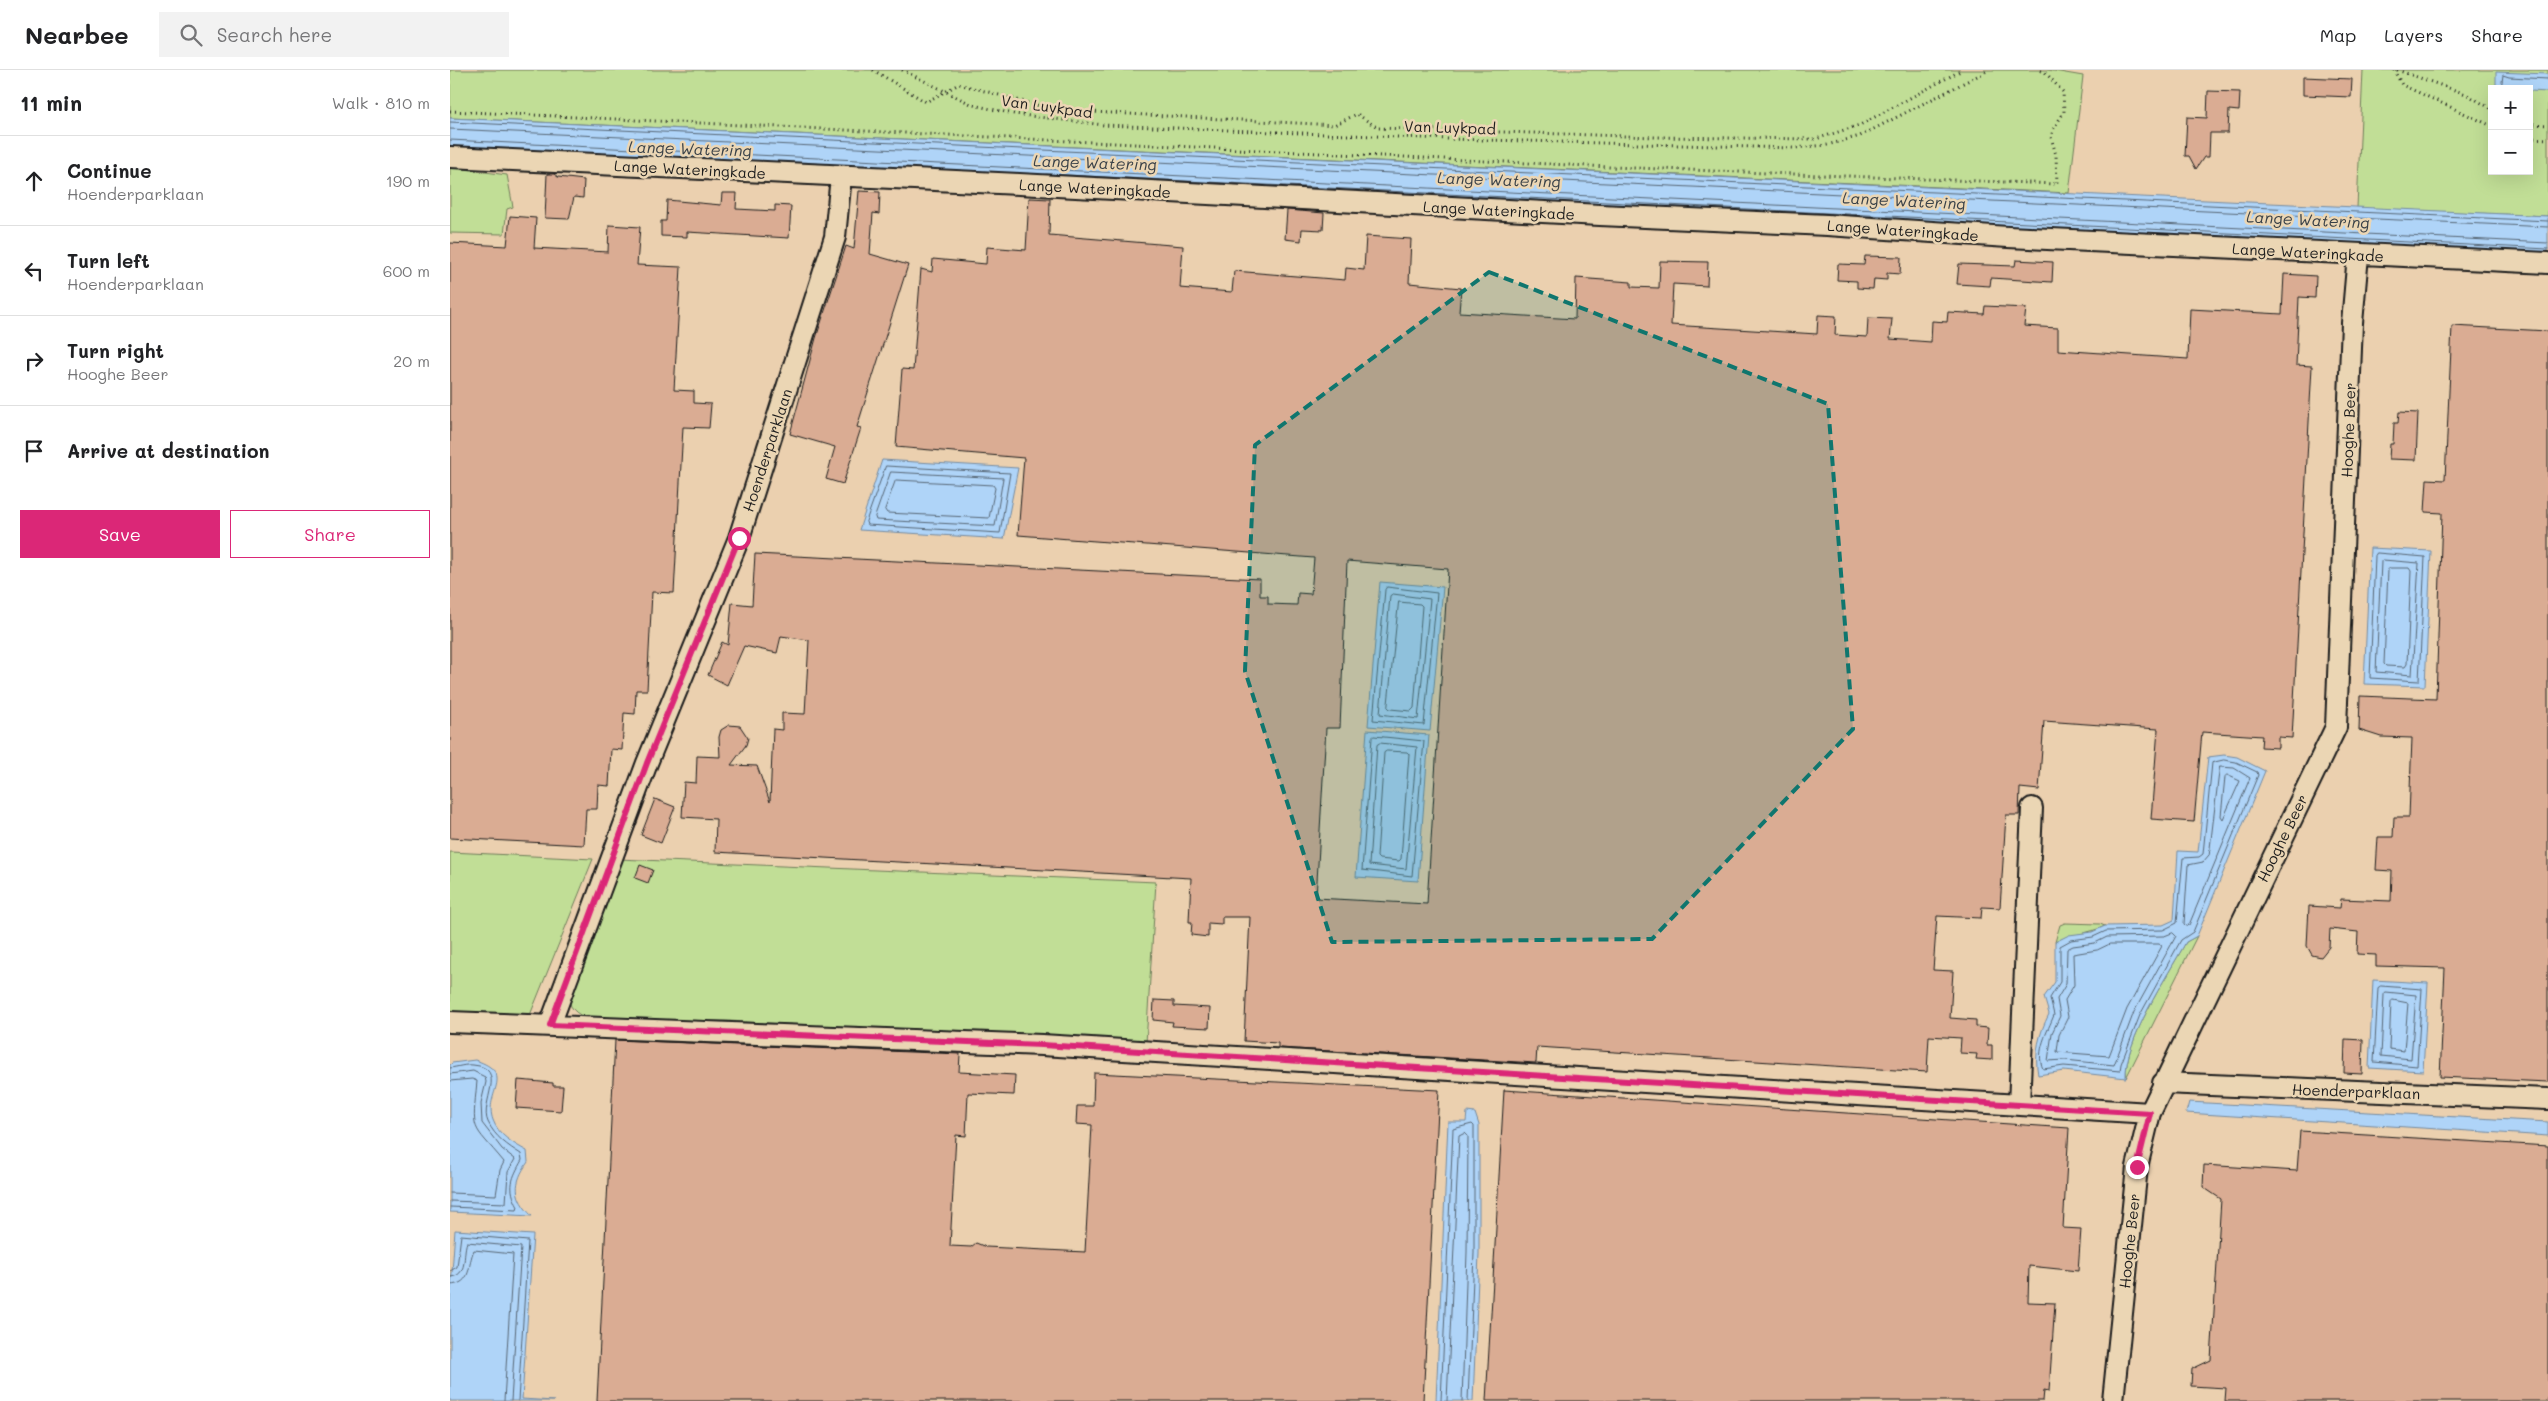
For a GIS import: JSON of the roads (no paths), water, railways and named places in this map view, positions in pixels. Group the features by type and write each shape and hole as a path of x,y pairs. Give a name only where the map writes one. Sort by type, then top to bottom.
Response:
{"street":[{"name":"Lange Wateringkade","path":"450,157 1029,184 1600,215 1828,225 2008,237 2548,263"},
{"name":"Hoenderparklaan","path":"550,1025 647,763 739,538 835,237 841,176"},
{"name":"Hooghe Beer","path":"2113,1401 2137,1167 2150,1113 2336,727 2352,323 2358,255"},
{"path":"2019,1105 2032,808"},
{"path":"450,1022 1042,1045 2150,1113"},
{"name":"Hoenderparklaan","path":"2163,1083 2548,1099"}],"water":[{"path":"2496,72 2548,74 2548,92 2533,91 2533,85 2496,85"},
{"name":"Lange Watering","path":"450,118 2548,216 2548,254 450,151"},
{"path":"882,460 1018,468 1004,539 859,530"},
{"path":"2370,548 2431,551 2425,686 2364,684"},
{"path":"1380,582 1443,587 1430,731 1368,726"},
{"path":"1367,730 1429,735 1418,881 1356,877"},
{"path":"2224,755 2237,757 2265,771 2197,936 2186,942 2139,1027 2127,1063 2126,1078 2064,1071 2038,1075 2038,1044 2049,1014 2044,997 2055,982 2055,942 2069,935 2092,932 2105,926 2163,925 2174,920 2178,851 2198,852 2208,757"},
{"path":"2373,980 2428,983 2423,1071 2369,1068"},
{"path":"475,1060 488,1065 495,1071 497,1078 491,1110 495,1125 507,1138 527,1151 528,1162 520,1177 517,1190 521,1202 532,1216 450,1212 450,1065 452,1063"},
{"path":"2189,1102 2548,1122 2548,1136 2186,1113"},
{"path":"1467,1112 1475,1113 1479,1125 1479,1253 1473,1401 1436,1401 1448,1122 1466,1122"},
{"path":"455,1230 533,1235 522,1399 554,1401 450,1401 450,1301"}]}
